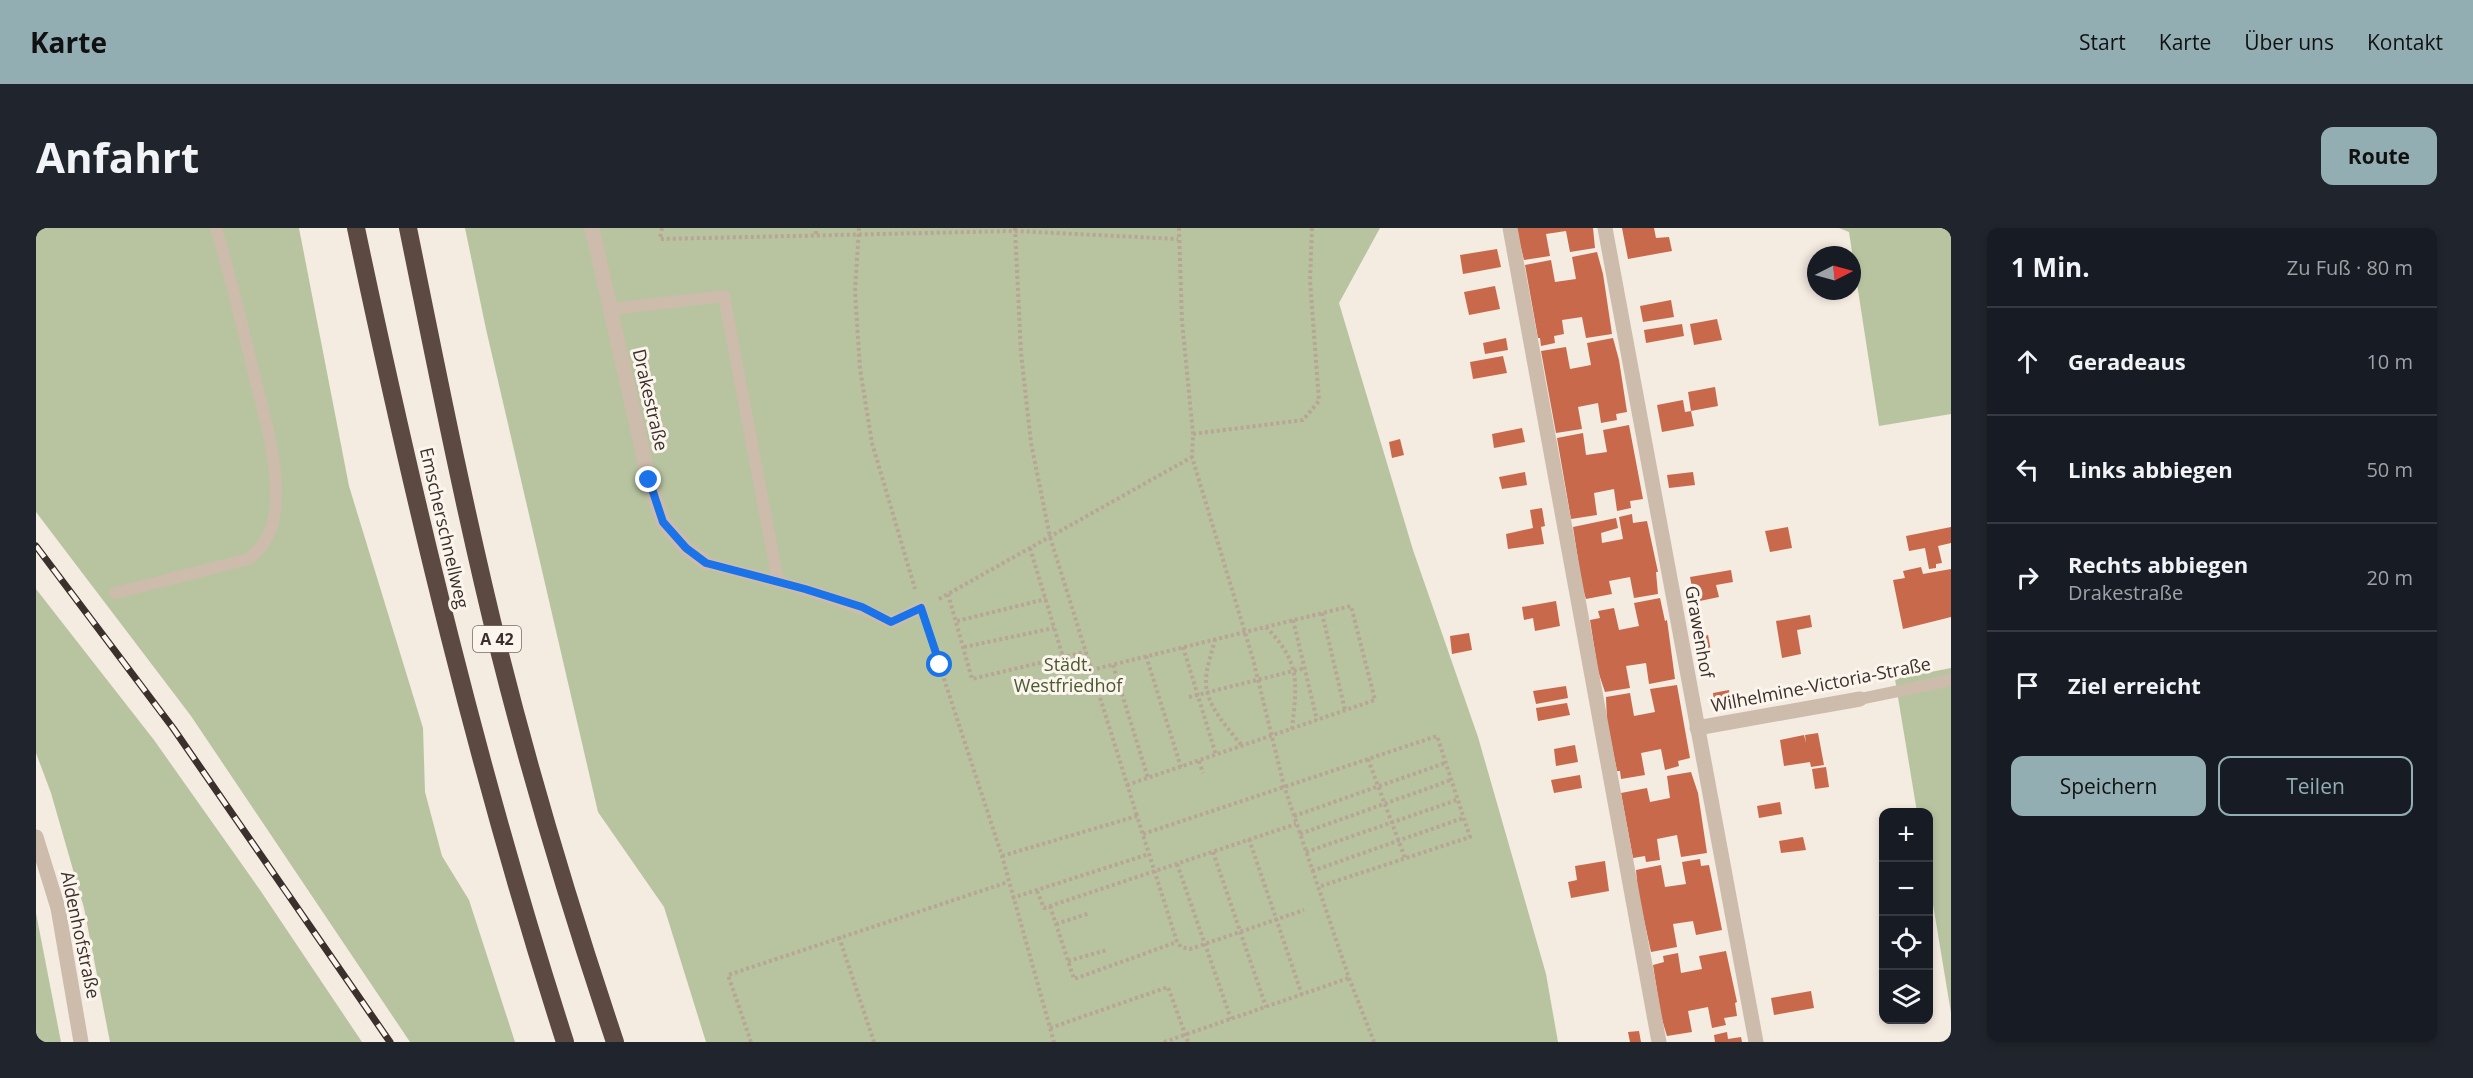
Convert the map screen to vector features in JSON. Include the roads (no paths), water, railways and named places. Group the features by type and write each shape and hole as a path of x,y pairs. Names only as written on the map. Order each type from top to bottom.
{"highway":[{"name":"Emscherschnellweg","path":"356,228 399,431 445,625 500,830 565,1042"},
{"name":"Emscherschnellweg","path":"408,228 461,488 501,655 543,815 615,1042"}],"street":[{"name":"Drakestraße","path":"592,228 644,460 663,522 686,548 706,563"},
{"path":"1510,228 1659,1042"},
{"name":"Grawenhof","path":"1605,228 1756,1042"},
{"name":"Wilhelmine-Victoria-Straße","path":"1697,728 1860,699"},
{"name":"Aldenhofstraße","path":"36,837 58,908 81,1042"}],"lane":[{"path":"115,592 249,559 261,548 274,518 275,497 268,429 232,280 216,228"},
{"path":"609,309 724,296 778,582"},
{"path":"706,563 862,607 891,622 921,608"},
{"name":"Wilhelmine-Victoria-Straße","path":"1860,699 1951,680"}],"railway":[{"path":"36,546 173,728 390,1042"}],"park label":[{"name":"Städt. Westfriedhof","path":"1068,675"}]}
